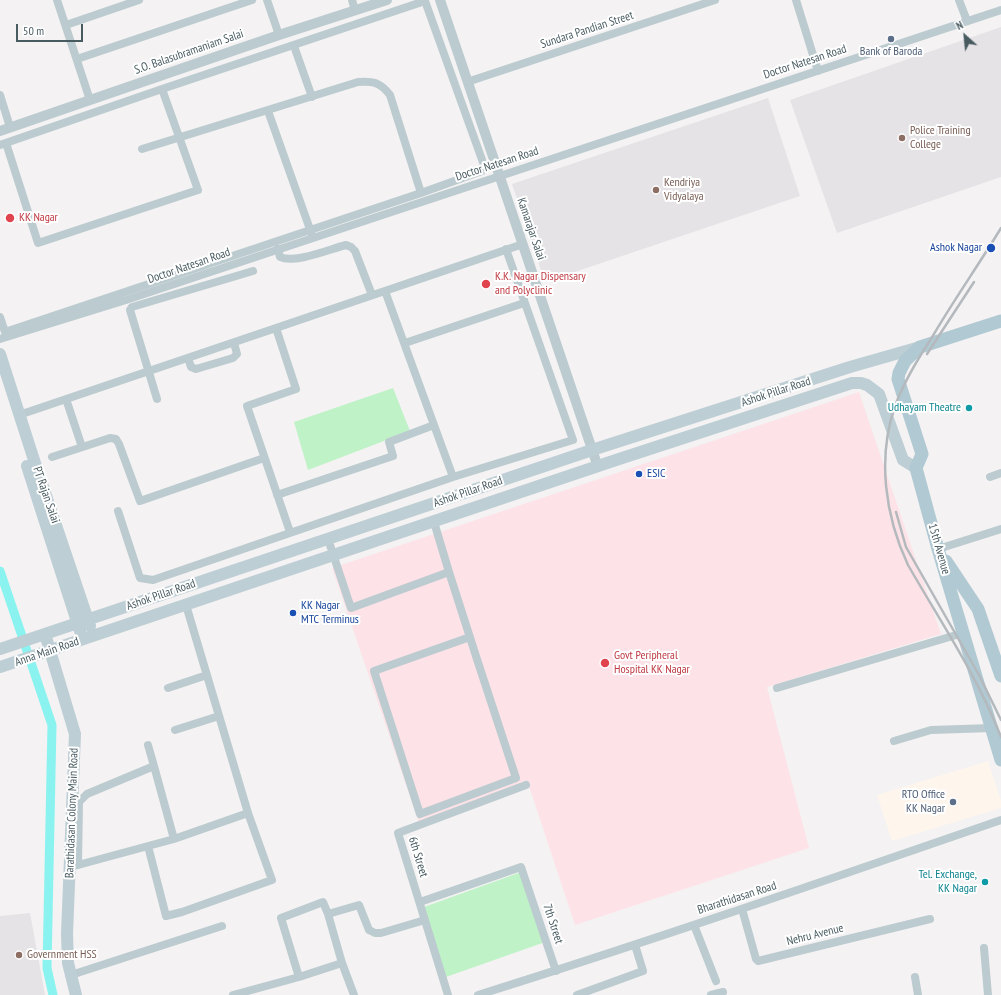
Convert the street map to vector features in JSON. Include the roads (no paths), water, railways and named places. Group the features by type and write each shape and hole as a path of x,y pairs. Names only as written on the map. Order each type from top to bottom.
{"main road":[{"path":"920,347 1001,321"},
{"name":"Ashok Pillar Road","path":"82,621 592,450 850,367 920,347"},
{"name":"15th Avenue","path":"920,347 905,361 899,373 898,379 922,454 916,468 938,548 1001,760"},
{"name":"PT Rajan Salai","path":"0,354 82,621"},
{"name":"PT Rajan Salai","path":"0,382 88,638"},
{"name":"Ashok Pillar Road","path":"88,638 852,382 867,385 879,394 903,460 916,468"},
{"path":"755,398 759,414"},
{"path":"938,548 978,609 1001,676"},
{"name":"Anna Main Road","path":"0,649 33,639 82,621"},
{"name":"Barathidasan Colony Main Road","path":"45,634 75,734 74,866 67,934 68,963 76,995"},
{"name":"Anna Main Road","path":"0,667 88,638"}],"street":[{"path":"57,0 90,100"},
{"path":"66,25 139,0"},
{"path":"77,58 252,0"},
{"path":"267,0 279,35"},
{"path":"352,0 355,10"},
{"name":"S.O. Balasubramaniam Salai","path":"0,131 279,35 387,0"},
{"name":"Kamarajar Salai","path":"440,0 598,467"},
{"name":"Sundara Pandian Street","path":"467,82 715,0"},
{"path":"796,0 818,71"},
{"path":"959,0 967,21"},
{"path":"0,317 5,332 311,234 482,171 485,168 425,1 162,89 3,144 38,243 198,190 162,89"},
{"name":"Doctor Natesan Road","path":"0,339 126,300 278,249 311,234 499,176 1001,10"},
{"path":"294,46 312,97"},
{"path":"142,149 358,82 373,82 384,88 390,95 421,193"},
{"path":"0,95 10,127"},
{"path":"268,111 311,234"},
{"path":"19,415 523,244"},
{"path":"278,249 280,257 291,258 346,245 351,247 355,251 372,295"},
{"path":"118,511 140,578 153,580 453,477 573,440 506,250"},
{"path":"157,399 130,311 132,307 253,271"},
{"path":"385,291 453,477"},
{"path":"405,343 524,303"},
{"path":"276,328 296,389 247,406 290,532"},
{"path":"188,358 190,365 196,369 233,358 237,354 234,343"},
{"path":"66,400 82,447"},
{"path":"277,495 393,456 389,442 434,425"},
{"path":"52,457 110,438 116,439 140,501 264,458"},
{"path":"990,477 1001,473"},
{"path":"434,522 516,778 420,814 374,671 470,637"},
{"path":"938,548 1001,529"},
{"path":"328,538 351,608 449,572"},
{"path":"148,846 166,916 182,912 272,880 248,813 186,605"},
{"path":"777,688 963,633"},
{"path":"168,688 207,675"},
{"path":"175,730 219,716"},
{"path":"894,742 931,730 992,728"},
{"path":"148,745 174,839"},
{"path":"154,766 87,794 79,802 74,866 174,839 248,813"},
{"name":"6th Street","path":"448,995 398,833 526,785"},
{"name":"Bharathidasan Road","path":"478,995 556,971 742,909 1001,820"},
{"name":"7th Street","path":"420,902 521,867 528,884 556,971"},
{"path":"299,977 281,918 323,902 328,914 342,963 354,995"},
{"path":"328,914 359,905 369,930 375,933 381,933 425,920"},
{"name":"Nehru Avenue","path":"742,909 756,960 758,961 930,919"},
{"path":"694,925 716,981"},
{"path":"71,975 222,926"},
{"path":"578,995 642,971 635,944"},
{"path":"984,948 988,995"},
{"path":"233,995 299,977 342,963"},
{"path":"915,977 918,995"},
{"path":"711,995 723,992"}],"waterway":[{"path":"0,571 52,725 47,968 53,995"}],"railway":[{"path":"1001,228 948,311 902,388 889,426 885,466 889,507 900,546 908,565 970,671 992,715 1001,737"},
{"path":"927,354 974,282"},
{"path":"896,512 906,547 979,675 1001,720"}],"place":[{"name":"Bank of Baroda","path":"891,39"},
{"name":"Police Training College","path":"902,138"},
{"name":"Kendriya Vidyalaya","path":"656,190"},
{"name":"KK Nagar","path":"10,218"},
{"name":"Ashok Nagar","path":"991,248"},
{"name":"K.K. Nagar Dispensary and Polyclinic","path":"486,284"},
{"name":"Udhayam Theatre","path":"969,408"},
{"name":"ESIC","path":"639,474"},
{"name":"KK Nagar MTC Terminus","path":"293,613"},
{"name":"Govt Peripheral Hospital KK Nagar","path":"605,663"},
{"name":"RTO Office KK Nagar","path":"953,802"},
{"name":"Tel. Exchange, KK Nagar","path":"985,882"},
{"name":"Government HSS","path":"19,955"}]}
